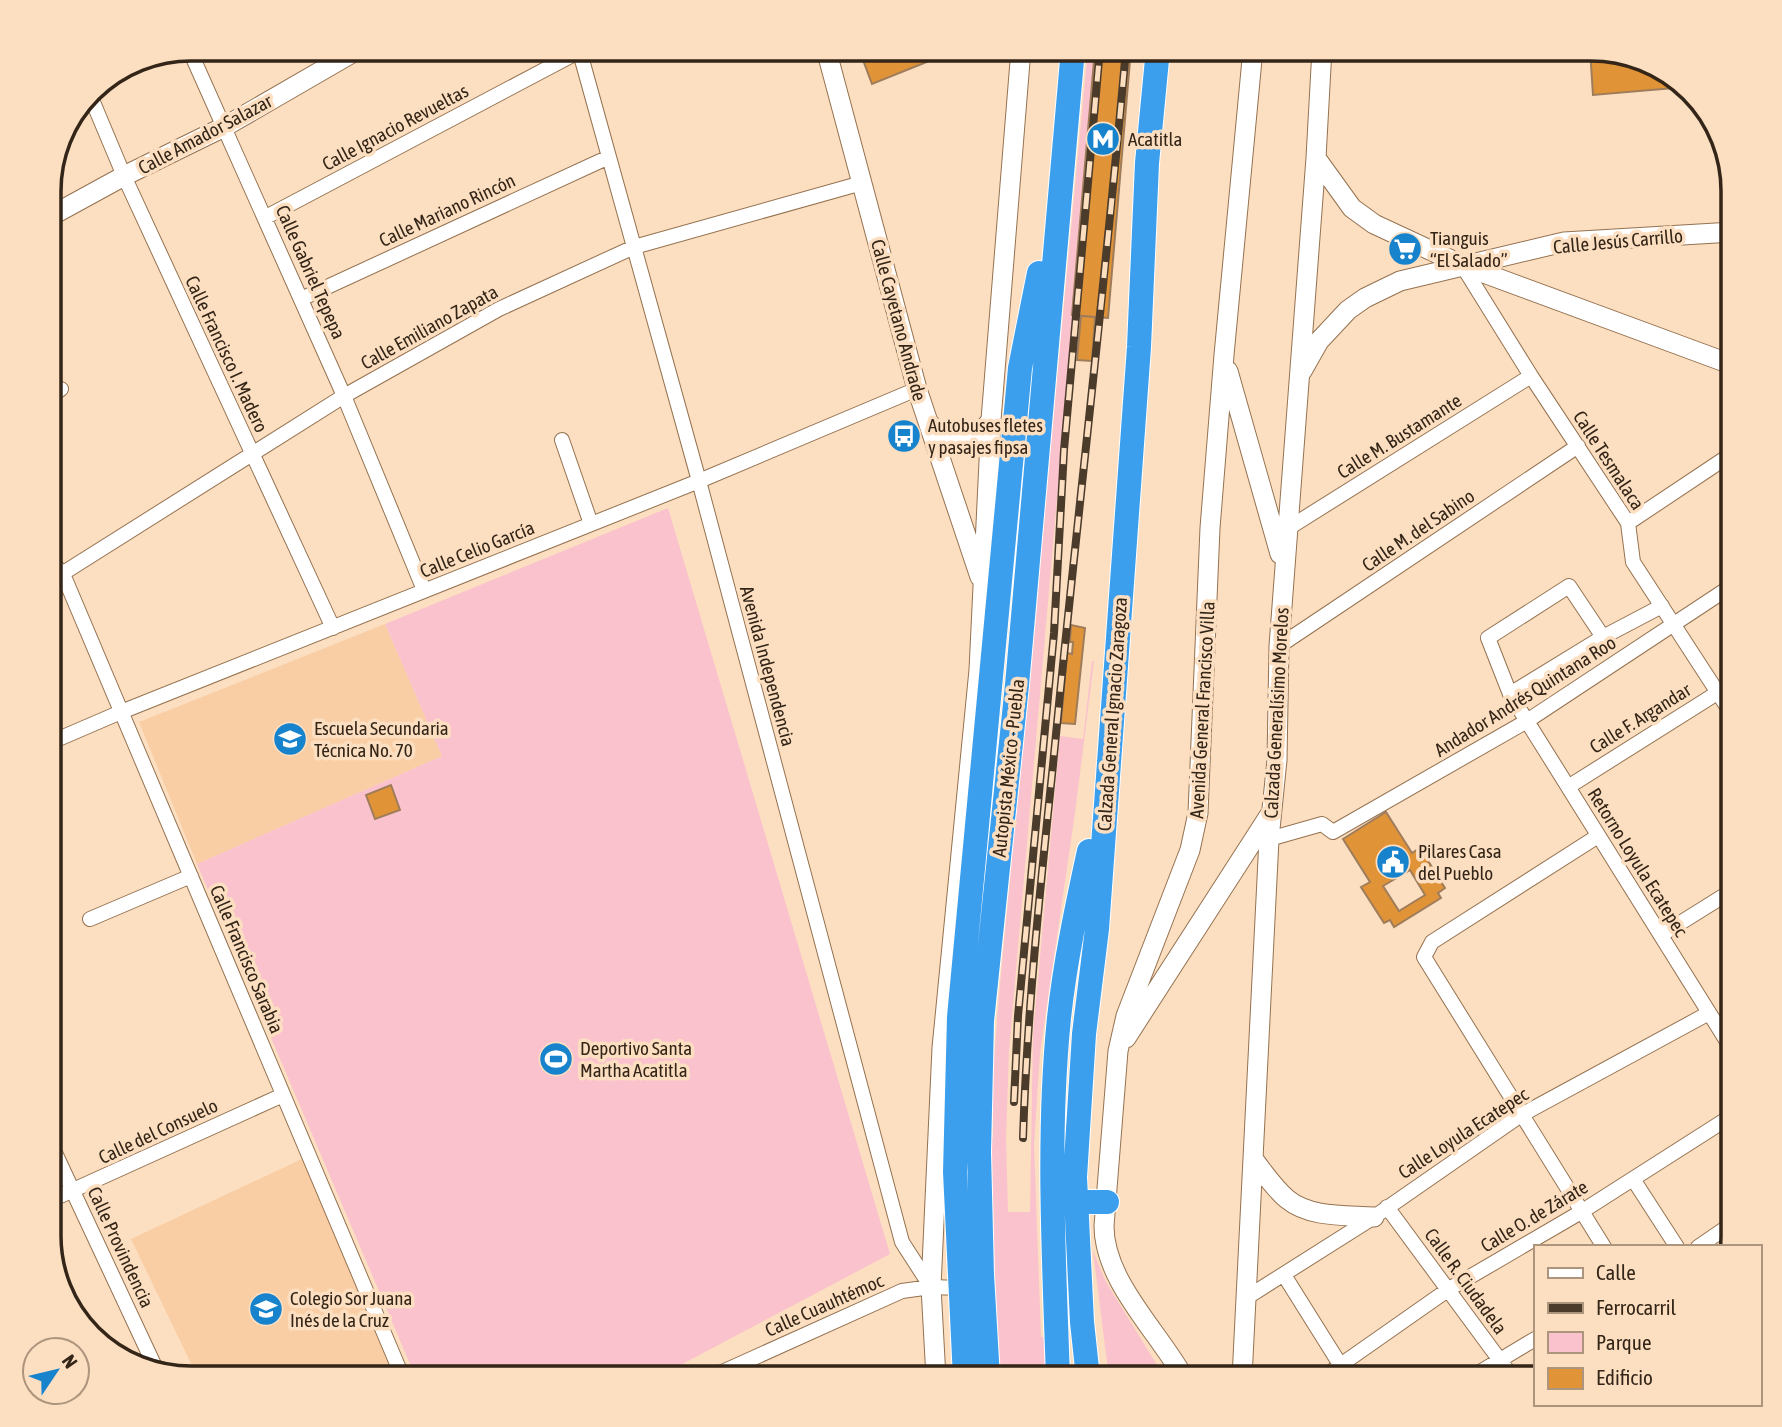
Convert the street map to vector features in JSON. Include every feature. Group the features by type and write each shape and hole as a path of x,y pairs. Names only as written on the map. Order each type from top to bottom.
{"highway":[{"path":"964,1366 955,1131 959,1017 1020,368 1063,159 1072,61"},
{"name":"Calzada General Ignacio Zaragoza","path":"1087,1366 1075,1202 1084,1034 1097,929 1139,347 1147,163 1157,61"},
{"name":"Autopista México - Puebla","path":"987,1366 979,1166 982,1020 1018,672 1063,159"},
{"path":"984,588 992,645"},
{"path":"1058,1366 1052,1114 1059,1017 1074,922 1108,765"},
{"path":"1075,1202 1107,1202"}],"street":[{"path":"935,1366 931,1287 946,996 978,683 991,420 1020,61"},
{"name":"Avenida General Francisco Villa","path":"1177,1366 1118,1278 1104,1242 1118,1051 1126,1016 1172,900 1196,827 1201,773 1210,528 1252,61"},
{"name":"Calzada Generalísimo Morelos","path":"1243,1366 1269,839 1277,760 1279,646 1317,159 1321,61"},
{"name":"Calle Gabriel Tepepa","path":"194,62 344,396 424,590"},
{"name":"Calle Amador Salazar","path":"62,210 224,127 337,62"},
{"name":"Calle Ignacio Revueltas","path":"266,217 558,62"},
{"name":"Avenida Independencia","path":"583,62 699,481 902,1242 931,1287"},
{"name":"Calle Cayetano Andrade","path":"829,62 917,389 984,588"},
{"name":"Calle Francisco I. Madero","path":"94,105 124,176 333,628"},
{"name":"Calle Mariano Rincón","path":"301,299 609,157"},
{"path":"1317,159 1352,208 1374,224 1462,265 1721,361"},
{"name":"Calle Emiliano Zapata","path":"62,574 344,396 499,309 634,247 862,183"},
{"name":"Calle Jesús Carrillo","path":"1298,378 1319,341 1348,310 1365,298 1400,281 1564,242 1721,233"},
{"name":"Calle Tesmalaca","path":"1462,265 1628,523 1633,562 1721,697"},
{"path":"1224,355 1284,569"},
{"name":"Calle M. Bustamante","path":"1287,529 1531,376"},
{"name":"Calle Celio García","path":"62,737 699,481 917,389"},
{"path":"928,421 941,435 958,440 974,436 987,427 991,420"},
{"path":"562,440 591,524"},
{"name":"Calle M. del Sabino","path":"1279,646 1578,446"},
{"path":"1628,523 1721,461"},
{"name":"Calle Francisco Sarabia","path":"62,574 398,1366"},
{"name":"Retorno Loyula Ecatepec","path":"1603,637 1569,586 1488,638 1510,694 1721,1032"},
{"name":"Andador Andrés Quintana Roo","path":"1269,839 1322,824 1333,832 1527,722 1721,593"},
{"path":"1510,694 1603,637 1662,606"},
{"name":"Calle F. Argandar","path":"1568,787 1721,690"},
{"path":"1118,1051 1273,810"},
{"path":"1598,836 1432,942 1424,957 1603,1245"},
{"path":"90,919 191,876"},
{"path":"1661,935 1721,898"},
{"name":"Calle Loyula Ecatepec","path":"1246,1298 1380,1212 1521,1115 1709,1013"},
{"name":"Calle del Consuelo","path":"62,1196 283,1094"},
{"name":"Calle O. de Zárate","path":"1341,1366 1449,1289 1581,1212 1721,1123"},
{"path":"1254,1160 1282,1194 1304,1209 1328,1215 1380,1212"},
{"name":"Calle Provindencia","path":"62,1168 151,1359"},
{"path":"1633,1179 1676,1245"},
{"name":"Calle R. Ciudadela","path":"1380,1212 1449,1289 1504,1366"},
{"path":"1701,1245 1721,1231"},
{"path":"1284,1275 1341,1366"},
{"name":"Calle Cuauhtémoc","path":"736,1366 902,1291 931,1287 960,1288"},
{"path":"1488,1366 1534,1340"}],"shaded area":[{"name":"Escuela Secundaria Técnica No. 70","path":"385,624 442,756 197,864 139,722"},
{"name":"Colegio Sor Juana Inés de la Cruz","path":"304,1158 393,1366 192,1366 131,1239"}],"green space":[{"path":"1087,61 1095,61 1009,1051 1006,1139 1008,1212 1030,1212 1033,1035 1060,736 1083,739 1094,661 1040,1053 1034,1144 1041,1337 1065,1335 1067,1366 974,1366 964,1137 993,1138 993,1074"},
{"name":"Deportivo Santa Martha Acatitla","path":"668,508 890,1254 679,1366 411,1366 197,864 442,756 385,624"},
{"path":"1093,1251 1106,1282 1158,1366 1107,1366"}],"building":[{"path":"928,61 872,84 864,62"},
{"path":"1094,61 1130,61 1108,318 1072,315"},
{"path":"1591,61 1607,62 1640,71 1669,88 1593,95"},
{"path":"1081,316 1095,317 1092,361 1077,360"},
{"path":"1071,625 1085,628 1075,724 1061,723 1067,653 1072,654"},
{"path":"391,785 400,810 375,819 366,795"},
{"name":"Pilares Casa del Pueblo","path":"1386,812 1412,853 1420,848 1445,888 1438,893 1441,898 1394,927 1390,920 1384,923 1361,887 1370,882 1343,839","holes":["1410,870 1425,895 1399,911 1383,886"]}],"railway":[{"path":"1014,1102 1018,1016 1054,633 1064,450 1099,61"},
{"path":"1023,1138 1039,905 1125,61"}],"place":[{"name":"Acatitla","path":"1103,139"},
{"name":"Tianguis “El Salado”","path":"1405,249"},
{"name":"Autobuses fletes y pasajes fipsa","path":"904,436"},
{"name":"Escuela Secundaria Técnica No. 70","path":"290,739"},
{"name":"Pilares Casa del Pueblo","path":"1393,862"},
{"name":"Deportivo Santa Martha Acatitla","path":"556,1059"},
{"name":"Colegio Sor Juana Inés de la Cruz","path":"266,1309"}]}
